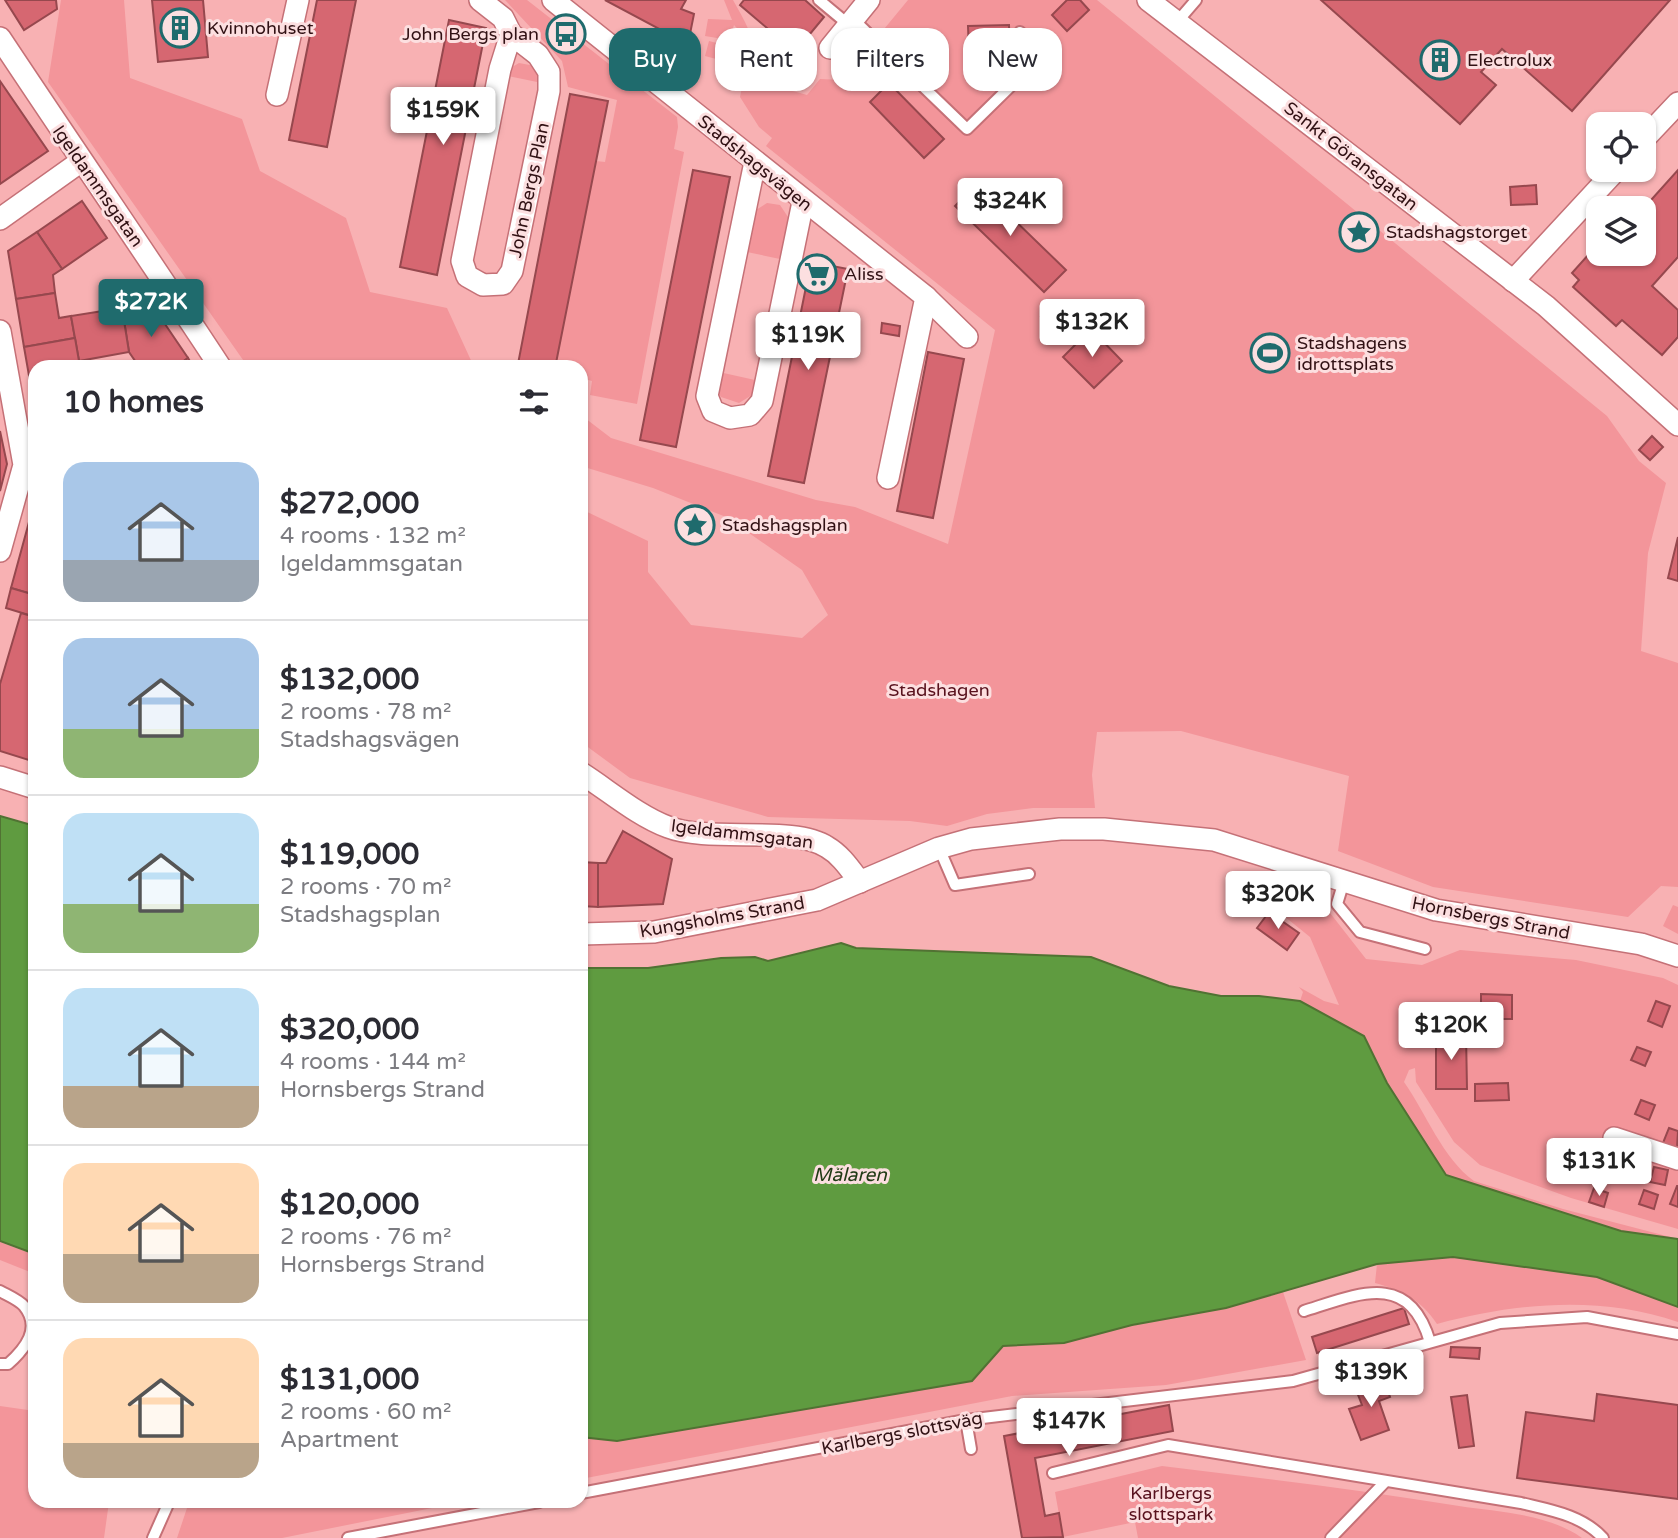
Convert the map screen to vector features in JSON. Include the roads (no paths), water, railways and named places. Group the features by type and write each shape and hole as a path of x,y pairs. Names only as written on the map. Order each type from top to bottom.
{"street":[{"path":"277,95 298,0"},
{"name":"John Bergs Plan","path":"480,0 503,18 511,34 538,55 550,72 549,91 512,271 503,284 483,285 467,276 462,261 500,69 511,34"},
{"name":"Stadshagsvägen","path":"553,0 573,8 803,202 926,297 967,338"},
{"path":"830,48 869,0"},
{"name":"Sankt Göransgatan","path":"1147,0 1546,306 1678,425"},
{"name":"Igeldammsgatan","path":"1,40 80,162 107,196 216,360"},
{"path":"1656,126 1678,103"},
{"path":"0,219 80,162"},
{"path":"755,162 707,396 713,411 730,418 750,415 762,401 803,202"},
{"path":"1513,281 1605,182"},
{"path":"888,478 926,297"},
{"path":"0,331 12,423 24,465 0,551"},
{"path":"0,777 28,786"},
{"name":"Igeldammsgatan","path":"588,777 668,827 694,832 804,839 825,845 844,860 860,882"},
{"name":"Hornsbergs Strand","path":"860,882 939,848 1008,833 1060,829 1138,831 1214,840 1254,850 1436,910 1641,944 1678,956"},
{"name":"Kungsholms Strand","path":"588,934 654,932 710,923 817,900 860,882"},
{"path":"1614,1138 1678,1159"}],"lane":[{"path":"819,0 851,22 967,129 1005,91"},
{"path":"1177,22 1196,0"},
{"path":"939,848 955,885 1029,874"},
{"path":"1344,881 1337,904 1360,932 1425,949"},
{"path":"1304,1311 1371,1290 1412,1305 1423,1319 1430,1342"},
{"path":"0,1291 24,1306 28,1315"},
{"name":"Karlbergs slottsväg","path":"588,1492 966,1420 1293,1381 1500,1323 1587,1317 1678,1334"},
{"path":"0,1364 8,1364 26,1348 28,1342"},
{"path":"966,1420 971,1449"},
{"path":"1054,1473 1168,1444 1521,1503 1572,1516 1594,1528 1603,1538"},
{"path":"1331,1538 1385,1482"},
{"path":"153,1538 166,1508"},
{"path":"348,1538 381,1535 510,1508"}],"water":[{"path":"0,816 28,824 28,1251 0,1241"},
{"name":"Mälaren","path":"841,943 856,948 1091,957 1169,986 1221,996 1259,996 1300,1001 1364,1036 1387,1083 1446,1175 1621,1231 1678,1239 1678,1307 1597,1277 1453,1257 1377,1264 1226,1308 1132,1325 1064,1343 1003,1346 972,1381 617,1441 588,1438 588,968 648,968 721,958 755,957 768,961"}],"place":[{"name":"Kvinnohuset","path":"180,28"},
{"name":"John Bergs plan","path":"566,34"},
{"name":"Electrolux","path":"1440,60"},
{"name":"Stadshagstorget","path":"1359,232"},
{"name":"Aliss","path":"817,274"},
{"name":"Stadshagens idrottsplats","path":"1270,353"},
{"name":"Stadshagsplan","path":"695,525"}],"park label":[{"name":"Stadshagen","path":"939,690"},
{"name":"Karlbergs slottspark","path":"1171,1503"}]}
